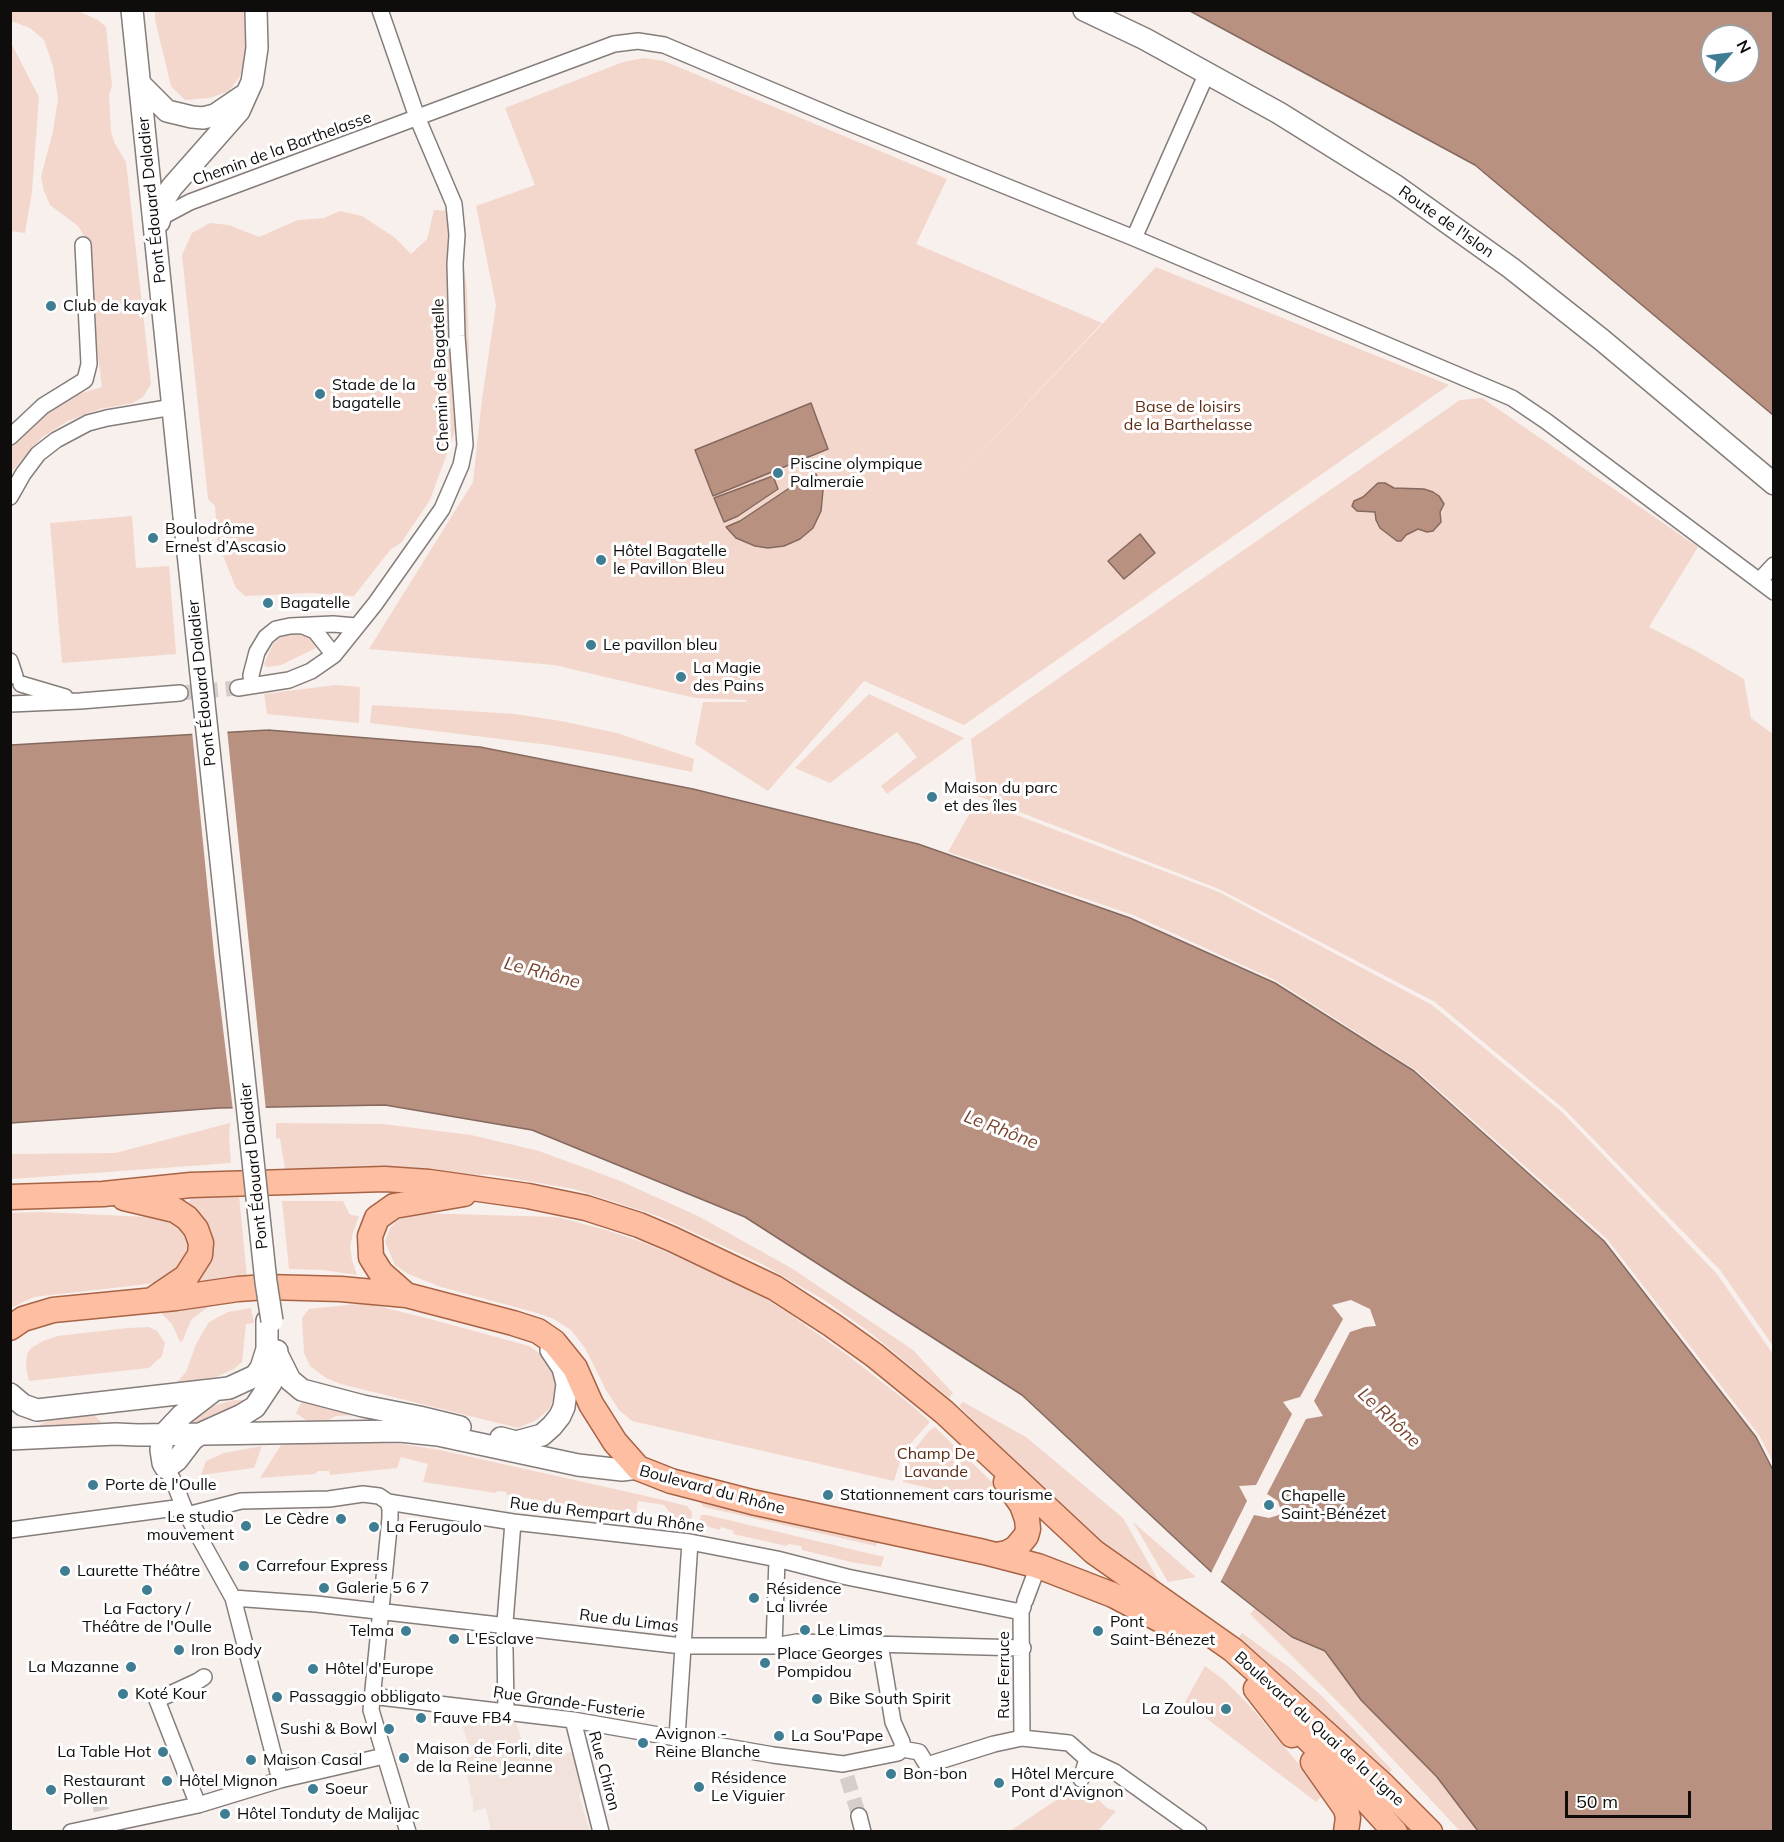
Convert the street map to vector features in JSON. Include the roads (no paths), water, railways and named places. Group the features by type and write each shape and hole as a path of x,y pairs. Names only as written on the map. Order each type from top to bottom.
{"main road":[{"path":"119,10 136,48"},
{"name":"Pont Édouard Daladier","path":"132,10 158,226 184,516 270,1321 278,1354 276,1369 264,1396 255,1407 202,1433"},
{"path":"158,226 165,198 172,187 225,129 239,111 248,92 252,82 257,48 256,10"},
{"name":"Route de l'Islon","path":"1084,10 1145,39 1279,112 1396,186 1511,268 1610,346 1773,484"},
{"path":"140,84 167,111 203,118 224,110 248,92"},
{"path":"10,1197 104,1194 191,1185 385,1179 429,1182 586,1208 639,1225 775,1288 874,1355 944,1412 1094,1552 1204,1637"},
{"path":"406,1295 381,1273 371,1257 370,1236 377,1218 394,1206 490,1191"},
{"path":"104,1194 175,1210 187,1218 196,1229 201,1243 201,1255 195,1266 186,1277 153,1299"},
{"path":"11,1328 22,1319 52,1310 266,1287 341,1289 406,1295 513,1323 538,1331 554,1342 567,1355 575,1368 591,1404 615,1442 638,1468"},
{"name":"Pont Édouard Daladier","path":"213,1391 229,1388 255,1376 265,1360 270,1321"},
{"path":"278,1354 290,1380 302,1390 363,1406 419,1416 516,1442 542,1435 552,1426 564,1407 567,1384 563,1368 554,1353 513,1323"},
{"path":"10,1394 23,1405 37,1410 213,1391"},
{"path":"169,1474 161,1450 164,1434 182,1415 213,1391"},
{"name":"Boulevard du Rhône","path":"10,1439 116,1434 400,1431 438,1436 578,1465 622,1470 638,1468 671,1481 752,1502 1038,1566 1113,1595 1175,1626 1204,1637"},
{"path":"169,1474 177,1460 202,1433"},
{"path":"981,1447 1038,1531 1040,1541 1038,1566"},
{"path":"996,1555 1016,1548 1026,1536 1027,1520 1022,1505"},
{"name":"Boulevard du Quai de la Ligne","path":"1204,1637 1334,1764 1392,1831"},
{"name":"Boulevard du Quai de la Ligne","path":"1204,1637 1233,1650 1387,1789 1430,1832"},
{"path":"1256,1689 1340,1798 1346,1809 1346,1832"},
{"path":"1387,1789 1392,1831"}],"street":[{"name":"Chemin de Bagatelle","path":"303,626 276,629 266,637 257,652 245,687 289,680 311,671 334,655 375,603 442,509 461,465 465,445 457,336 455,264 457,236 454,204 417,117 380,10"},
{"name":"Chemin de la Barthelasse","path":"158,226 190,202 614,44 638,41 664,45 1158,248 1512,399 1546,421 1773,592"},
{"path":"1134,238 1207,73"},
{"path":"10,437 43,406 86,380 89,364 83,245"},
{"path":"10,497 38,454 56,440 88,423 173,407"},
{"path":"1759,581 1773,565"},
{"path":"303,626 333,624 356,626"},
{"path":"303,626 315,631 334,655"},
{"path":"14,674 80,701"},
{"path":"10,704 21,694 14,674"},
{"path":"10,704 180,693"},
{"path":"169,1474 185,1511 233,1598 280,1780"},
{"name":"Rue du Rempart du Rhône","path":"10,1530 185,1511 241,1501 329,1499 363,1494 379,1496 388,1502 513,1522 690,1542 777,1559 848,1577 1023,1606"},
{"path":"388,1502 390,1518 371,1696 372,1720 408,1832"},
{"path":"507,1711 505,1637 513,1522"},
{"path":"677,1737 690,1542"},
{"path":"774,1646 777,1559"},
{"path":"1023,1606 1038,1566"},
{"name":"Rue du Limas","path":"233,1598 316,1604 380,1612 505,1637 682,1646 774,1646 797,1642 1023,1648"},
{"name":"Rue Ferruce","path":"1022,1738 1023,1606"},
{"path":"880,1644 893,1722 902,1742 902,1749"},
{"path":"198,1805 157,1700 198,1682 204,1677"},
{"name":"Rue Grande-Fusterie","path":"371,1696 573,1720 677,1737 845,1770 898,1753 902,1749"},
{"name":"Rue Chiron","path":"573,1720 601,1832"},
{"name":"Rue Ferruce","path":"902,1749 919,1752 927,1765 994,1744 1022,1738 1069,1743 1087,1759 1114,1772 1200,1832"},
{"path":"71,1832 198,1805 280,1780 384,1756"},
{"path":"1081,1779 1087,1759"}],"water":[{"path":"1190,11 1773,11 1773,415 1475,165"},
{"path":"811,403 828,449 713,496 695,450"},
{"path":"816,474 823,490 821,511 813,528 800,539 784,546 768,548 755,546 736,538 726,527 740,521 794,485"},
{"path":"773,476 778,489 738,516 724,522 714,498"},
{"path":"1378,483 1385,483 1394,488 1424,489 1433,492 1444,504 1440,512 1441,522 1433,531 1418,529 1406,535 1401,541 1397,541 1380,528 1375,512 1357,511 1352,506 1354,501 1363,497"},
{"path":"1140,534 1155,553 1124,579 1108,561"},
{"name":"Le Rhône","path":"268,730 480,747 693,789 918,844 1130,918 1275,983 1414,1071 1604,1241 1756,1437 1774,1472 1773,1831 1478,1831 1437,1777 1361,1700 1325,1651 1292,1637 1221,1581 1022,1395 745,1217 532,1130 385,1105 219,1108 11,1123 11,745"}],"tunnel":[{"path":"180,693 238,688"},
{"path":"847,1777 859,1816"},
{"path":"98,1796 102,1814"}],"place":[{"name":"Club de kayak","path":"51,306"},
{"name":"Stade de la bagatelle","path":"320,394"},
{"name":"Piscine olympique Palmeraie","path":"778,473"},
{"name":"Boulodrôme Ernest d’Ascasio","path":"153,538"},
{"name":"Hôtel Bagatelle le Pavillon Bleu","path":"601,560"},
{"name":"Bagatelle","path":"268,603"},
{"name":"Le pavillon bleu","path":"591,645"},
{"name":"La Magie des Pains","path":"681,677"},
{"name":"Maison du parc et des îles","path":"932,797"},
{"name":"Porte de l'Oulle","path":"93,1485"},
{"name":"Stationnement cars tourisme","path":"828,1495"},
{"name":"Chapelle Saint-Bénézet","path":"1269,1505"},
{"name":"Le Cèdre","path":"341,1519"},
{"name":"Le studio mouvement","path":"246,1526"},
{"name":"La Ferugoulo","path":"374,1527"},
{"name":"Carrefour Express","path":"244,1566"},
{"name":"Laurette Théâtre","path":"65,1571"},
{"name":"Galerie 5 6 7","path":"324,1588"},
{"name":"La Factory / Théâtre de l'Oulle","path":"147,1590"},
{"name":"Résidence La livrée","path":"754,1598"},
{"name":"Le Limas","path":"805,1630"},
{"name":"Telma","path":"406,1631"},
{"name":"Pont Saint-Bénezet","path":"1098,1631"},
{"name":"L'Esclave","path":"454,1639"},
{"name":"Iron Body","path":"179,1650"},
{"name":"Place Georges Pompidou","path":"765,1663"},
{"name":"La Mazanne","path":"131,1667"},
{"name":"Hôtel d'Europe","path":"313,1669"},
{"name":"Koté Kour","path":"123,1694"},
{"name":"Passaggio obbligato","path":"277,1697"},
{"name":"Bike South Spirit","path":"817,1699"},
{"name":"La Zoulou","path":"1226,1709"},
{"name":"Fauve FB4","path":"421,1718"},
{"name":"Sushi & Bowl","path":"389,1729"},
{"name":"La Sou'Pape","path":"779,1736"},
{"name":"Avignon - Reine Blanche","path":"643,1743"},
{"name":"La Table Hot","path":"163,1752"},
{"name":"Maison de Forli, dite de la Reine Jeanne","path":"404,1758"},
{"name":"Maison Casal","path":"251,1760"},
{"name":"Bon-bon","path":"891,1774"},
{"name":"Hôtel Mignon","path":"167,1781"},
{"name":"Hôtel Mercure Pont d'Avignon","path":"999,1783"},
{"name":"Résidence Le Viguier","path":"699,1787"},
{"name":"Soeur","path":"313,1789"},
{"name":"Restaurant Pollen","path":"51,1790"},
{"name":"Hôtel Tonduty de Malijac","path":"225,1814"}],"park label":[{"name":"Base de loisirs de la Barthelasse","path":"1188,416"},
{"name":"Champ De Lavande","path":"936,1463"}]}
